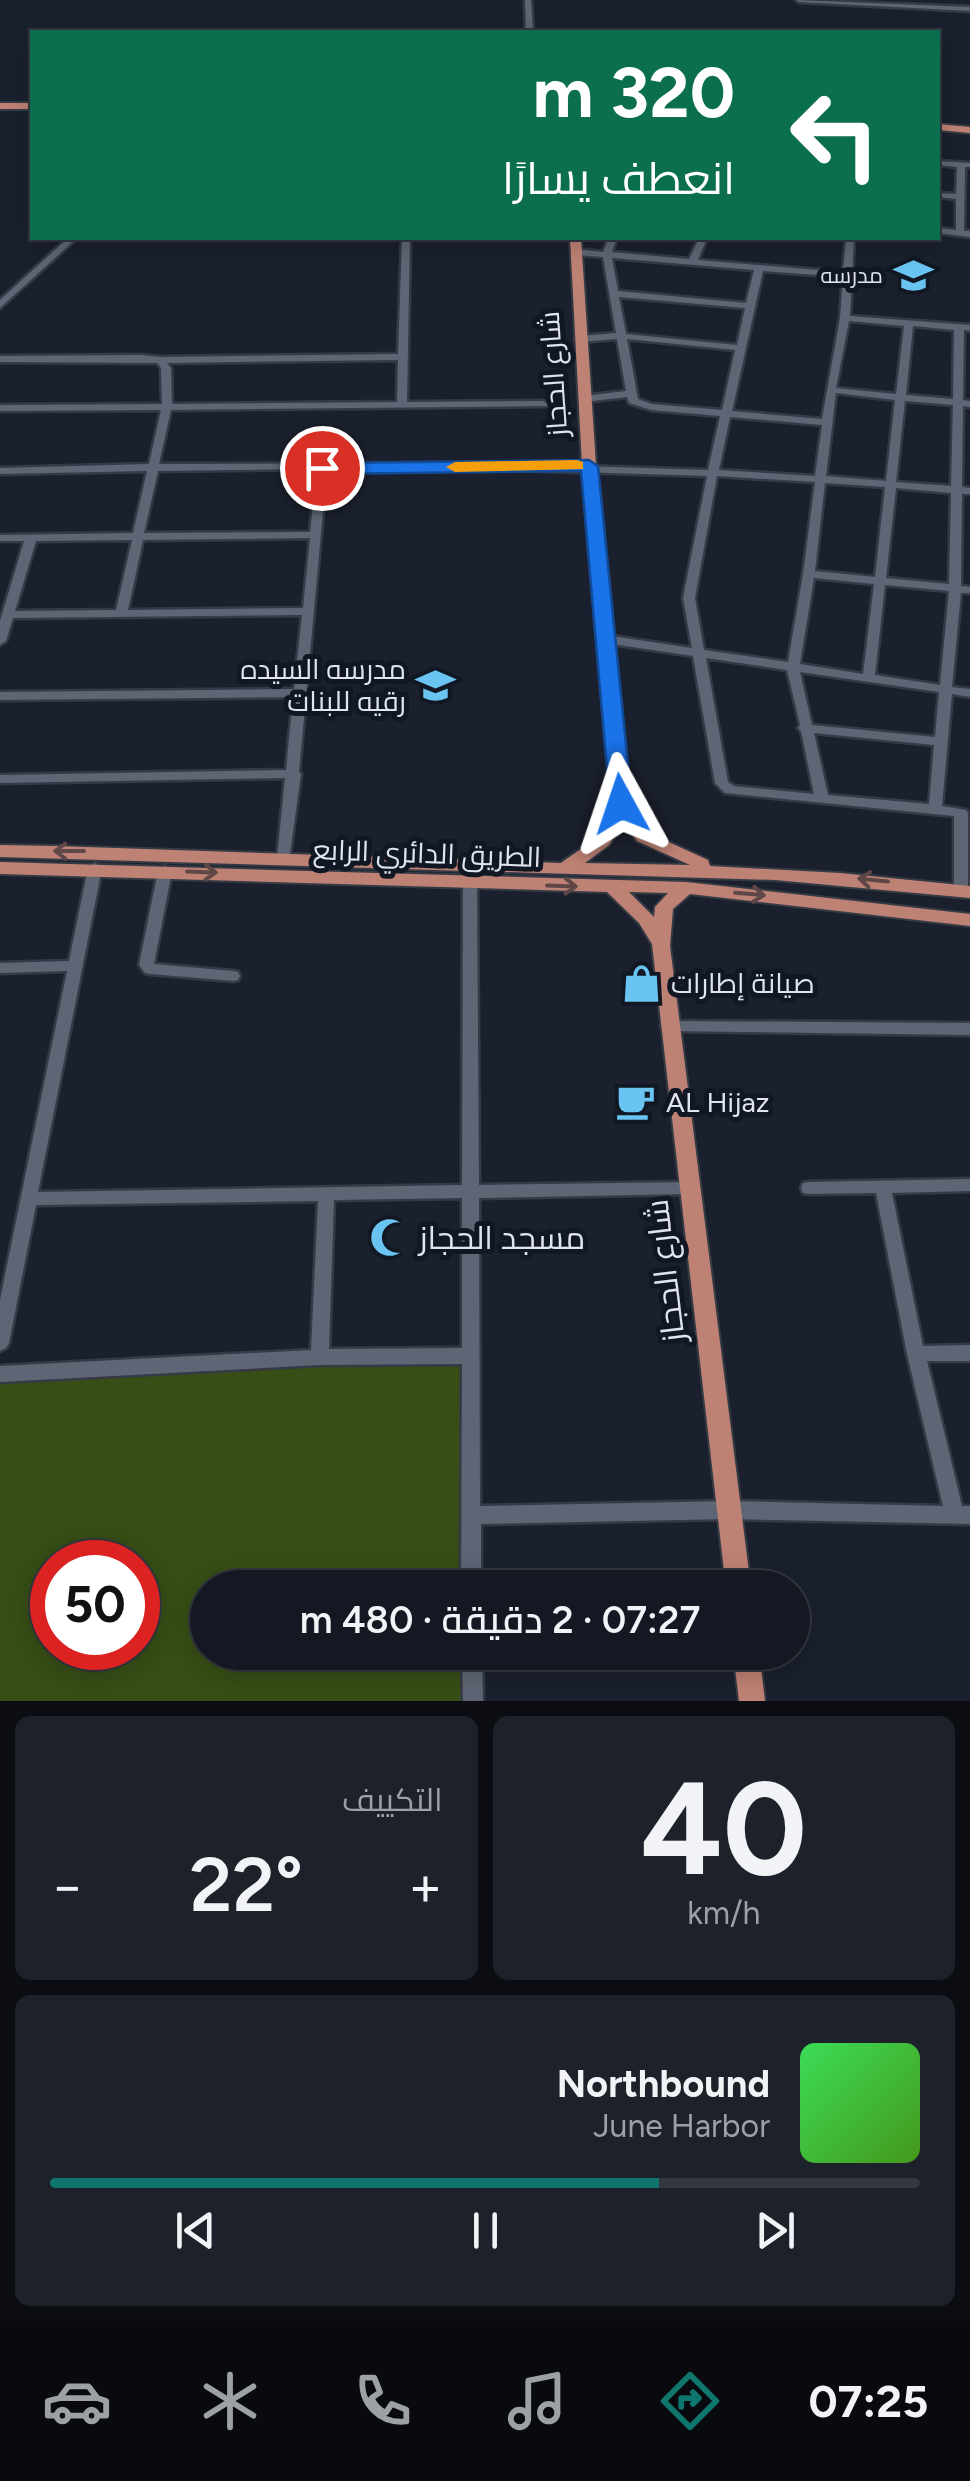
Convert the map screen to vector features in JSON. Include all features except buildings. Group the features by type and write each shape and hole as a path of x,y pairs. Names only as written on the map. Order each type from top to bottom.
{"main road":[{"path":"0,104 30,103"},
{"path":"940,130 970,132"},
{"name":"شارع الحجاز","path":"575,245 589,466 621,804"},
{"path":"568,865 609,837 621,804"},
{"path":"621,804 643,837 674,854 718,869"},
{"name":"الطريق الدائري الرابع","path":"0,851 463,866 718,869 811,874 965,892"},
{"name":"الطريق الدائري الرابع","path":"0,868 686,888 970,920"},
{"name":"شارع الحجاز","path":"614,888 646,918 661,946"},
{"name":"شارع الحجاز","path":"686,888 664,907 661,946 737,1570"},
{"path":"748,1670 752,1701"}],"street":[{"path":"528,0 530,30"},
{"path":"799,0 970,9"},
{"path":"940,163 966,165 959,197 965,234 940,232"},
{"path":"940,195 959,197"},
{"path":"0,306 6,294 71,240"},
{"path":"402,404 406,240"},
{"path":"612,240 607,254 630,394 643,406 827,422"},
{"path":"693,261 702,240"},
{"path":"822,798 792,667 809,574 831,390 845,318 850,240"},
{"path":"575,245 607,254 847,274"},
{"path":"759,267 689,598 722,783 730,790 965,814 965,892"},
{"path":"616,294 751,306"},
{"path":"845,318 964,328 964,403 954,490 955,589 935,809"},
{"path":"869,677 909,323"},
{"path":"580,339 621,336 741,348"},
{"path":"0,359 403,357"},
{"path":"121,613 167,406 166,368 160,360"},
{"path":"831,390 964,403"},
{"path":"584,400 630,394"},
{"path":"0,408 544,404"},
{"path":"0,470 589,466 821,476 970,491"},
{"path":"284,858 322,468"},
{"path":"0,538 316,535"},
{"path":"0,641 31,538"},
{"path":"809,574 970,590"},
{"path":"8,615 309,611"},
{"path":"606,640 970,693"},
{"path":"0,696 301,693"},
{"path":"804,728 939,741"},
{"path":"0,779 294,774"},
{"path":"0,1343 95,868"},
{"path":"165,871 146,966 233,976"},
{"path":"470,881 471,1570"},
{"path":"0,968 76,966"},
{"path":"669,1026 970,1029"},
{"path":"809,1188 970,1185"},
{"path":"30,1199 690,1188"},
{"path":"470,1515 729,1510 962,1515 916,1354 883,1188"},
{"path":"320,1357 326,1196"},
{"path":"916,1354 970,1353"},
{"path":"0,1374 320,1357 470,1356"},
{"path":"472,1670 472,1701"}],"green space":[{"path":"468,1358 468,1570 190,1570 190,1670 468,1670 468,1701 0,1701 0,1367"}],"slow traffic":[{"path":"455,467 577,466"}],"place":[{"name":"مدرسه","path":"913,275"},
{"name":"مدرسه السيده رقيه للبنات","path":"436,685"},
{"name":"صيانة إطارات","path":"641,983"},
{"name":"AL Hijaz","path":"636,1102"},
{"name":"مسجد الحجاز","path":"389,1238"}],"route":[{"path":"322,468 589,466 621,804"}]}
